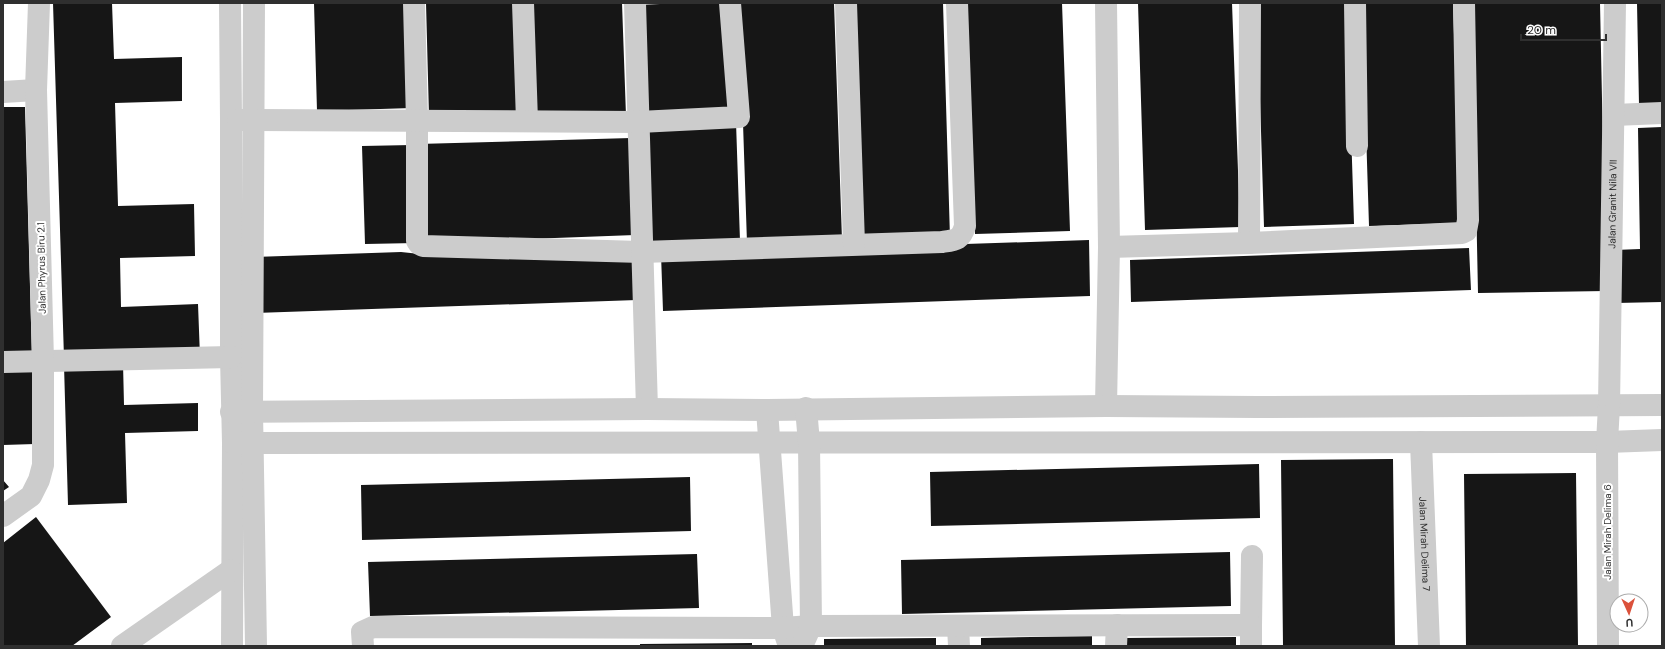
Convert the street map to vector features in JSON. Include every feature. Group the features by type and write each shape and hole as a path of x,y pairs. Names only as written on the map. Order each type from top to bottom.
{"street":[{"name":"Jalan Phyrus Biru 2.1","path":"3,516 31,496 39,480 43,465 43,360 36,90 39,3"},
{"path":"230,3 231,357 241,412"},
{"path":"254,3 253,119 241,412 256,646"},
{"path":"414,3 417,121 417,241 419,244 423,246 642,252 942,242 956,240 963,234 965,226 957,3"},
{"path":"523,3 527,121"},
{"path":"635,3 648,409"},
{"path":"231,120 638,122 739,117 730,3"},
{"path":"846,3 854,244"},
{"path":"1106,3 1109,247 1106,406"},
{"path":"1249,243 1250,3"},
{"path":"1355,3 1357,146"},
{"path":"1109,247 1249,243 1462,233 1466,231 1468,220 1464,3"},
{"name":"Jalan Granit Nila VII","path":"1607,442 1609,406 1615,3"},
{"path":"3,92 36,90"},
{"path":"1614,115 1662,114"},
{"path":"3,362 231,357"},
{"path":"241,412 648,409 767,410 806,408 1106,406 1250,407 1662,405"},
{"path":"802,646 811,626 809,443 806,408"},
{"path":"767,410 786,637"},
{"path":"243,444 1607,442 1662,440"},
{"name":"Jalan Mirah Delima 7","path":"1421,442 1429,646"},
{"name":"Jalan Mirah Delima 6","path":"1607,442 1608,646"},
{"path":"232,646 231,570 243,444"},
{"path":"363,646 362,632 373,627 620,637 786,637 811,626 959,636 1251,635 1252,556"},
{"path":"122,646 231,570"}],"building":[{"path":"53,3 112,3 114,59 182,57 182,101 115,103 118,206 194,204 195,256 120,258 121,307 198,304 200,357 64,358"},
{"path":"314,3 409,3 412,108 317,111"},
{"path":"426,3 520,3 524,113 429,116"},
{"path":"527,3 622,3 626,116 531,119"},
{"path":"732,3 735,113 641,116 637,5"},
{"path":"739,3 834,3 842,240 747,243"},
{"path":"848,3 943,3 950,238 856,242"},
{"path":"967,3 1062,3 1070,231 975,234"},
{"path":"1138,3 1232,3 1240,227 1145,230"},
{"path":"1257,3 1347,3 1354,224 1264,227"},
{"path":"1362,3 1453,3 1460,223 1369,226"},
{"path":"1472,3 1600,3 1606,291 1478,293"},
{"path":"1637,3 1662,3 1662,105 1639,105"},
{"path":"3,107 25,107 32,359 3,360"},
{"path":"736,122 740,241 645,244 641,125"},
{"path":"1662,127 1662,302 1616,303 1615,250 1640,249 1638,128"},
{"path":"631,138 635,235 419,243 418,144"},
{"path":"412,145 416,243 365,244 362,146"},
{"path":"1089,240 1090,296 663,311 661,254"},
{"path":"1469,248 1471,290 1131,302 1130,260"},
{"path":"401,252 448,257 637,257 637,300 255,313 254,257"},
{"path":"123,363 124,405 198,403 198,431 125,433 127,503 68,505 64,365"},
{"path":"32,364 35,444 3,445 3,365"},
{"path":"1393,459 1395,646 1283,646 1281,460"},
{"path":"1259,464 1260,518 931,526 930,472"},
{"path":"1576,473 1578,646 1466,646 1464,474"},
{"path":"690,477 691,531 362,540 361,485"},
{"path":"3,480 9,487 3,491"},
{"path":"36,517 111,617 72,646 3,646 3,543"},
{"path":"1230,552 1231,606 902,614 901,560"},
{"path":"697,554 699,608 370,616 368,562"},
{"path":"1092,636 1092,646 981,646 981,638"},
{"path":"1236,637 1236,646 1124,646 1124,638"},
{"path":"936,638 936,646 824,646 824,639"},
{"path":"752,643 752,646 640,646 640,644"}]}
